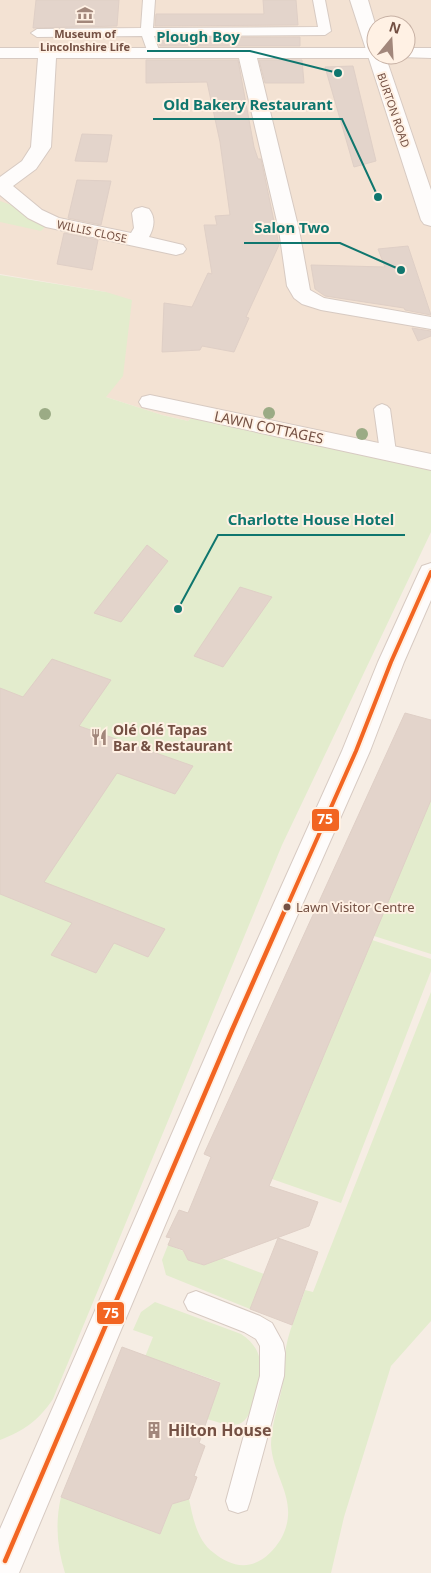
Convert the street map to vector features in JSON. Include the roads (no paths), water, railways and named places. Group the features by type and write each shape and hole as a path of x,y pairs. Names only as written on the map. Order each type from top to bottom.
{"street":[{"name":"BURTON ROAD","path":"359,0 366,24"},
{"path":"0,53 366,54"},
{"name":"WILLIS CLOSE","path":"47,53 41,147 34,161 28,167 0,185 35,214 53,223 168,247 148,265"},
{"path":"247,53 289,230 298,286 301,293 311,301 321,304 431,323"},
{"path":"416,53 431,53"},
{"name":"BURTON ROAD","path":"379,65 431,220"},
{"name":"WILLIS CLOSE","path":"137,241 144,228 142,212"},
{"name":"LAWN COTTAGES","path":"150,402 431,462"},
{"path":"6,1563 228,1039 356,751 391,662 431,572"}],"lane":[{"path":"149,0 147,32 154,53"},
{"path":"37,33 325,32 319,0"},
{"path":"382,409 388,452"},
{"path":"196,1302 240,1319 264,1332 271,1343 273,1353 272,1376 238,1501"}],"place":[{"name":"Museum of Lincolnshire Life","path":"85,15"},
{"name":"Plough Boy","path":"338,73"},
{"name":"Old Bakery Restaurant","path":"378,197"},
{"name":"Salon Two","path":"401,270"},
{"name":"Charlotte House Hotel","path":"178,609"},
{"name":"Olé Olé Tapas Bar & Restaurant","path":"99,737"},
{"name":"Lawn Visitor Centre","path":"287,907"},
{"name":"Hilton House","path":"154,1430"}]}
